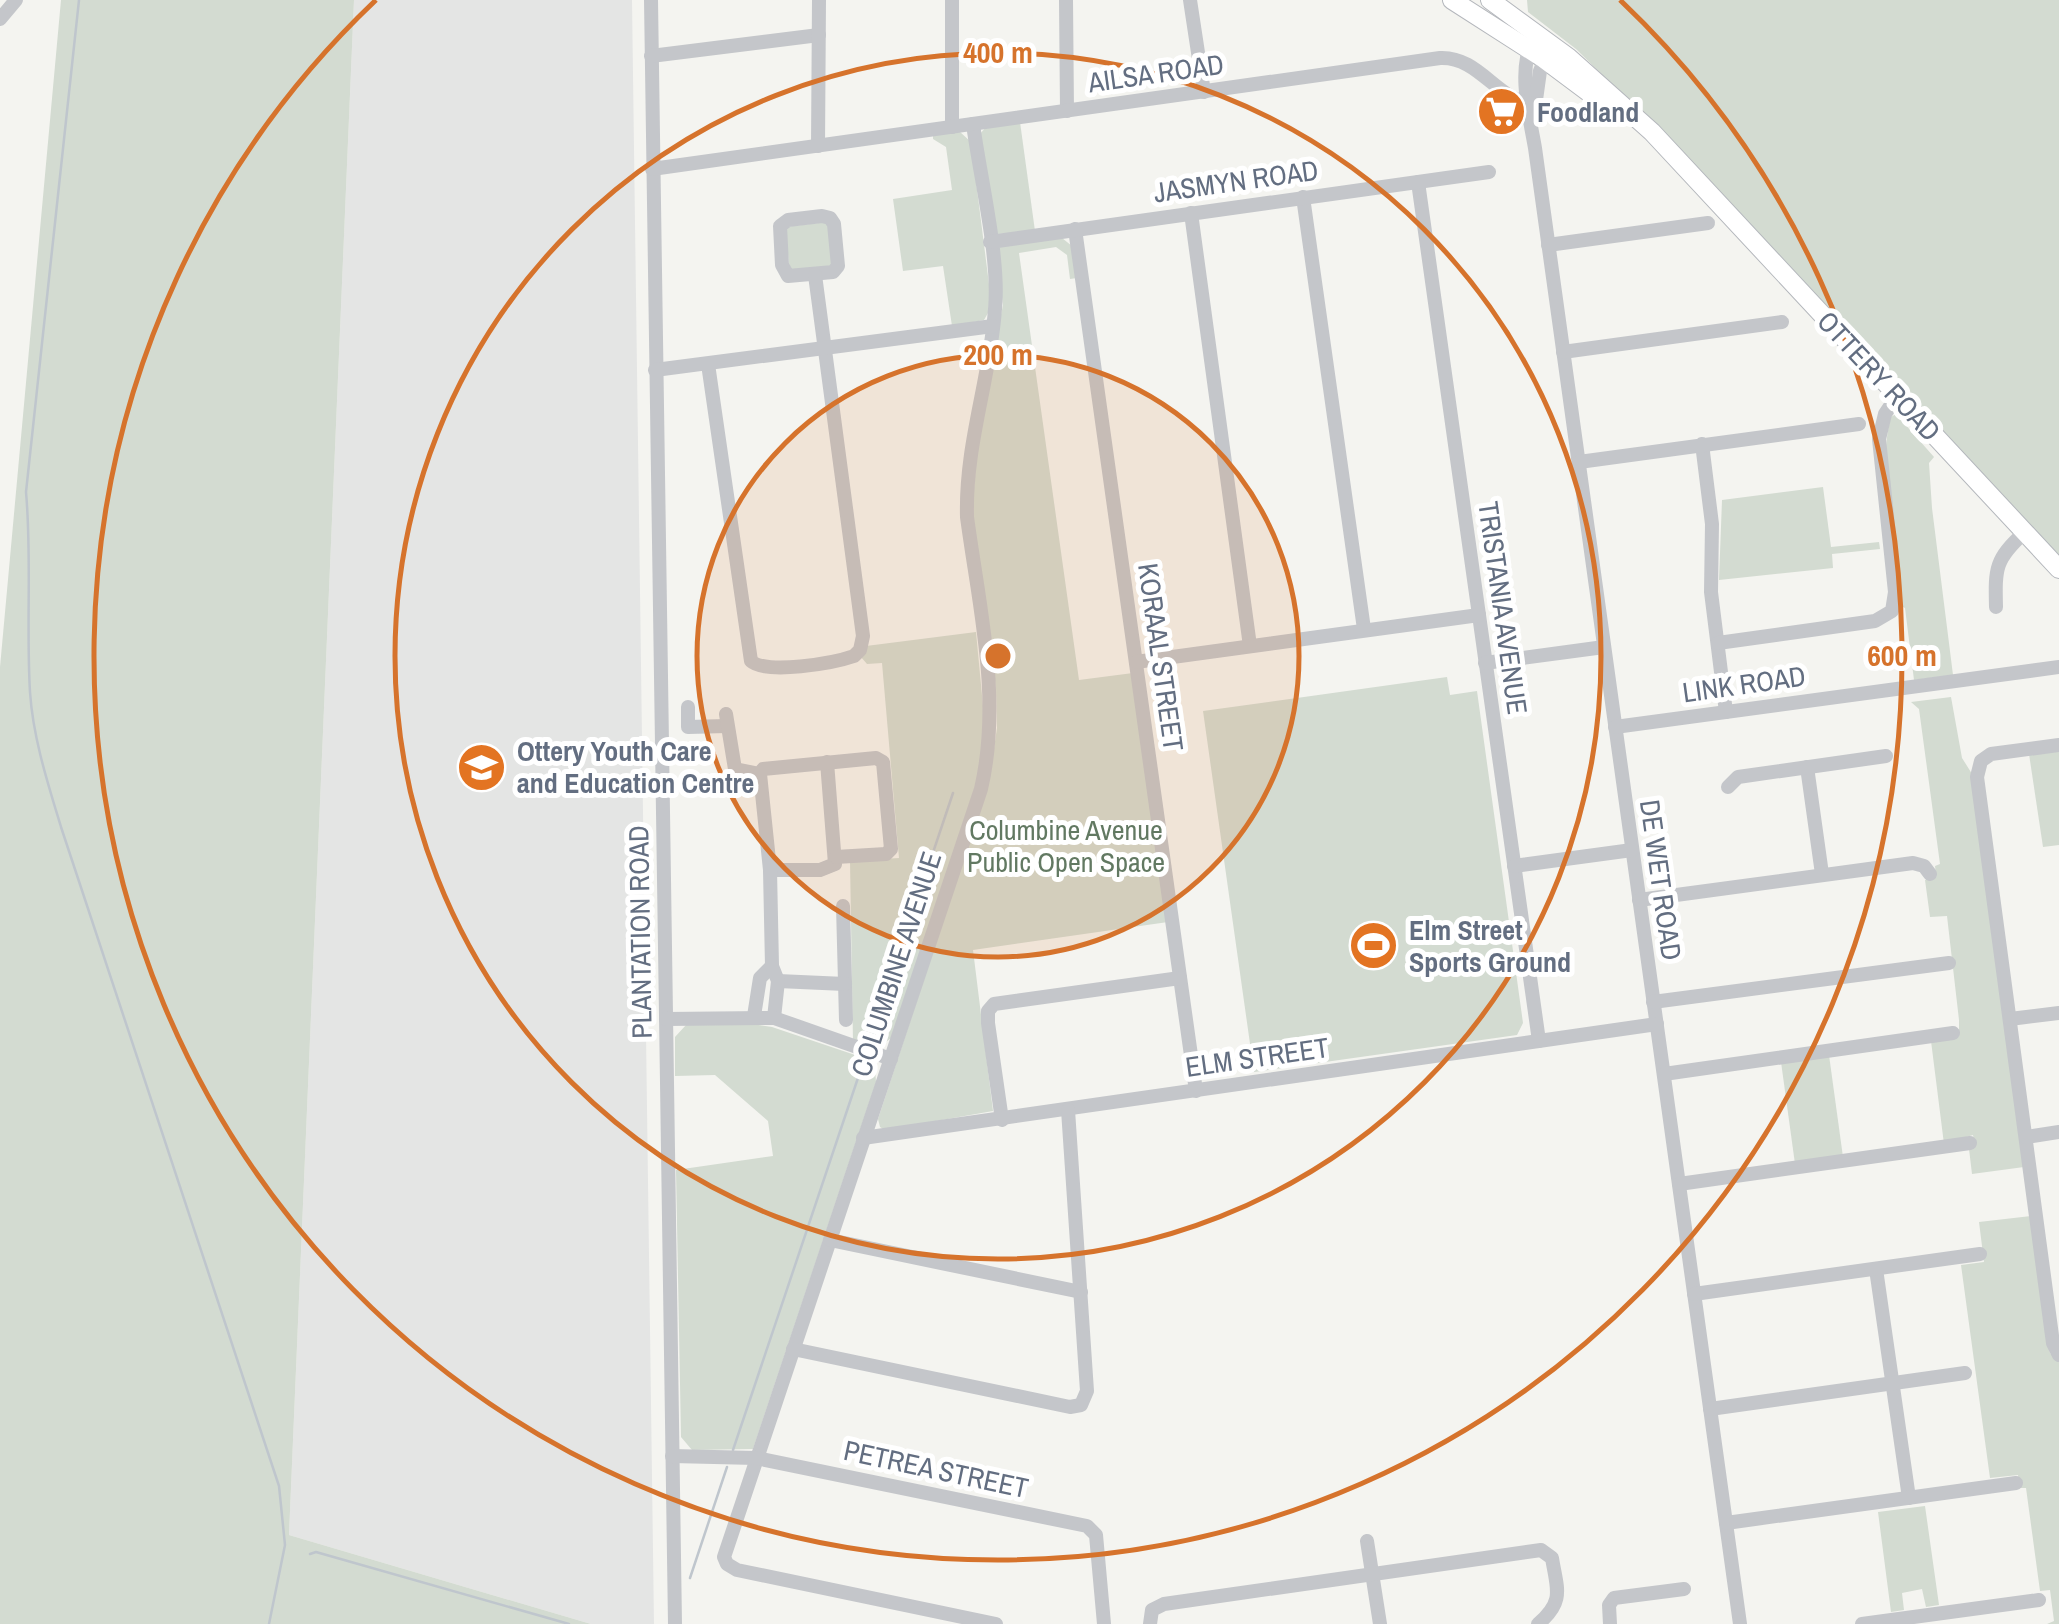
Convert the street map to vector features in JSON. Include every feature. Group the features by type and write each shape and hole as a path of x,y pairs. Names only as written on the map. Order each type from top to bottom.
{"main road":[{"name":"OTTERY ROAD","path":"1452,0 1540,46"},
{"name":"OTTERY ROAD","path":"1490,0 1698,185 2059,569"}],"street":[{"path":"0,19 16,0"},
{"name":"PLANTATION ROAD","path":"651,0 675,1624"},
{"path":"818,0 818,146"},
{"path":"952,0 952,127"},
{"path":"1066,0 1067,111"},
{"path":"1190,0 1204,92"},
{"path":"651,56 820,35"},
{"name":"DE WET ROAD","path":"1540,46 1531,103 1534,142 1740,1624"},
{"name":"AILSA ROAD","path":"652,169 1448,58 1465,61 1531,103"},
{"name":"COLUMBINE AVENUE","path":"972,124 996,301 966,489 966,516 992,695 991,739 981,789 725,1553 727,1564 737,1570 996,1624"},
{"name":"JASMYN ROAD","path":"990,242 1489,172"},
{"name":"TRISTANIA AVENUE","path":"1418,182 1539,1042"},
{"path":"1303,197 1364,629"},
{"path":"1190,213 1250,646"},
{"path":"822,216 833,220 838,266 833,272 815,275 793,278 785,274 778,234 785,221 822,216"},
{"path":"1548,245 1708,222"},
{"name":"KORAAL STREET","path":"1074,230 1196,1091"},
{"path":"708,364 748,654 754,665 777,668 849,658 860,650 862,623 815,275"},
{"path":"1563,352 1782,322"},
{"path":"655,370 994,326"},
{"path":"1718,643 1875,621 1892,611 1895,592 1879,438 1885,414 1897,396"},
{"path":"1579,462 1859,424"},
{"path":"1702,444 1712,524 1711,592 1726,712"},
{"path":"1996,607 1995,568 2003,552 2025,532"},
{"path":"1136,662 1479,616"},
{"path":"1485,663 1604,647"},
{"name":"LINK ROAD","path":"1615,727 2059,667"},
{"path":"688,707 688,727 726,720 735,769 760,774"},
{"path":"2058,1353 1977,777 1980,761 1991,754 2059,745"},
{"path":"1728,787 1738,777 1886,756"},
{"path":"774,1018 778,981 772,966 770,870 760,791 760,774 767,768 881,760 885,766 893,843 888,853 836,858"},
{"path":"770,870 829,869 835,864 828,762"},
{"path":"1807,767 1822,874"},
{"path":"1514,866 1632,850"},
{"path":"1639,900 1913,862 1924,866 1930,874"},
{"path":"844,906 846,1020"},
{"path":"1653,1002 1948,963"},
{"path":"754,1016 760,978 772,966"},
{"path":"1002,1120 988,1023 988,1011 994,1004 1180,978"},
{"path":"778,981 846,984"},
{"path":"2010,1019 2059,1012"},
{"path":"666,1018 774,1018 891,1059"},
{"name":"ELM STREET","path":"863,1138 1657,1024"},
{"path":"1664,1074 1954,1033"},
{"path":"793,1349 1070,1407 1081,1405 1086,1391 1068,1110"},
{"path":"2026,1137 2059,1132"},
{"path":"1680,1184 1970,1143"},
{"path":"830,1240 1081,1292"},
{"path":"1694,1294 1980,1254"},
{"path":"1876,1269 1909,1498"},
{"path":"1710,1409 1965,1373"},
{"name":"PETREA STREET","path":"672,1456 756,1458 1092,1528 1096,1535 1104,1624"},
{"path":"1726,1524 2016,1483"},
{"path":"1367,1541 1380,1624"},
{"path":"1150,1624 1152,1610 1164,1604 1545,1552 1552,1558 1558,1596 1557,1604 1538,1624"},
{"path":"1610,1624 1609,1605 1614,1598 1684,1588"},
{"path":"1862,1624 2039,1600"}],"shaded area":[{"name":"Ottery Youth Care and Education Centre","path":"354,0 632,0 654,1624 591,1624 289,1535"}],"green space":[{"path":"61,0 354,0 289,1535 591,1624 0,1624 0,667"},
{"path":"1527,0 2059,0 2059,556 1646,118 1576,49 1528,12"},
{"path":"1020,122 1035,231 998,234 980,134 986,127"},
{"path":"960,132 971,142 990,292 984,320 952,326 943,266 903,271 893,199 952,190 946,147 933,135"},
{"path":"827,222 835,258 831,268 790,272 785,227"},
{"name":"Columbine Avenue Public Open Space","path":"1062,238 1072,246 1077,278 1070,279 1067,255 1056,247 1019,253 1079,680 1133,673 1168,922 973,950 993,1111 885,1130 878,1119 989,782 997,728 996,688 972,509 981,411 1003,305 996,251 1001,246"},
{"path":"1896,414 1934,457 1929,463 1932,508 1953,675 1914,680 1886,486 1887,439 1891,417"},
{"path":"1823,487 1831,547 1879,542 1880,549 1832,554 1833,568 1719,580 1722,500"},
{"name":"Columbine Avenue Public Open Space","path":"976,632 985,727 977,781 891,1038 878,1048 853,1042 850,861 899,858 882,663 867,664 861,657 866,646"},
{"name":"Elm Street Sports Ground","path":"1447,677 1450,695 1477,691 1523,1023 1517,1035 1254,1072 1203,711"},
{"path":"1951,697 1962,758 1974,777 2024,1167 1972,1174 1969,1149 1975,1147 1973,1135 1944,1144 1931,1041 1959,1037 1959,1020 1947,916 1930,917 1925,880 1936,876 1935,866 1940,864 1919,709 1911,702"},
{"path":"2059,751 2059,845 2043,847 2029,754"},
{"path":"686,1025 772,1027 867,1059 875,1068 876,1082 753,1449 692,1450 681,1437 676,1170 773,1156 768,1121 715,1075 675,1076 675,1037"},
{"path":"1829,1055 1843,1157 1795,1164 1781,1062"},
{"path":"2031,1216 2050,1353 2059,1362 2059,1624 2047,1624 2054,1621 2050,1590 2040,1591 2026,1488 2020,1488 2018,1475 1990,1478 1961,1265 1984,1262 1979,1222"},
{"path":"1925,1506 1939,1605 1926,1607 1922,1589 1902,1593 1904,1610 1891,1612 1878,1512"}],"waterway":[{"path":"79,0 26,492 32,709 61,827 279,1486 285,1545 269,1624"},
{"path":"870,1040 953,793"},
{"path":"733,1450 863,1063"},
{"path":"690,1578 727,1467"},
{"path":"310,1554 316,1552 569,1624"}],"place":[{"name":"Foodland","path":"1502,112"},
{"name":"Ottery Youth Care and Education Centre","path":"482,767"},
{"name":"Elm Street Sports Ground","path":"1374,946"}]}
